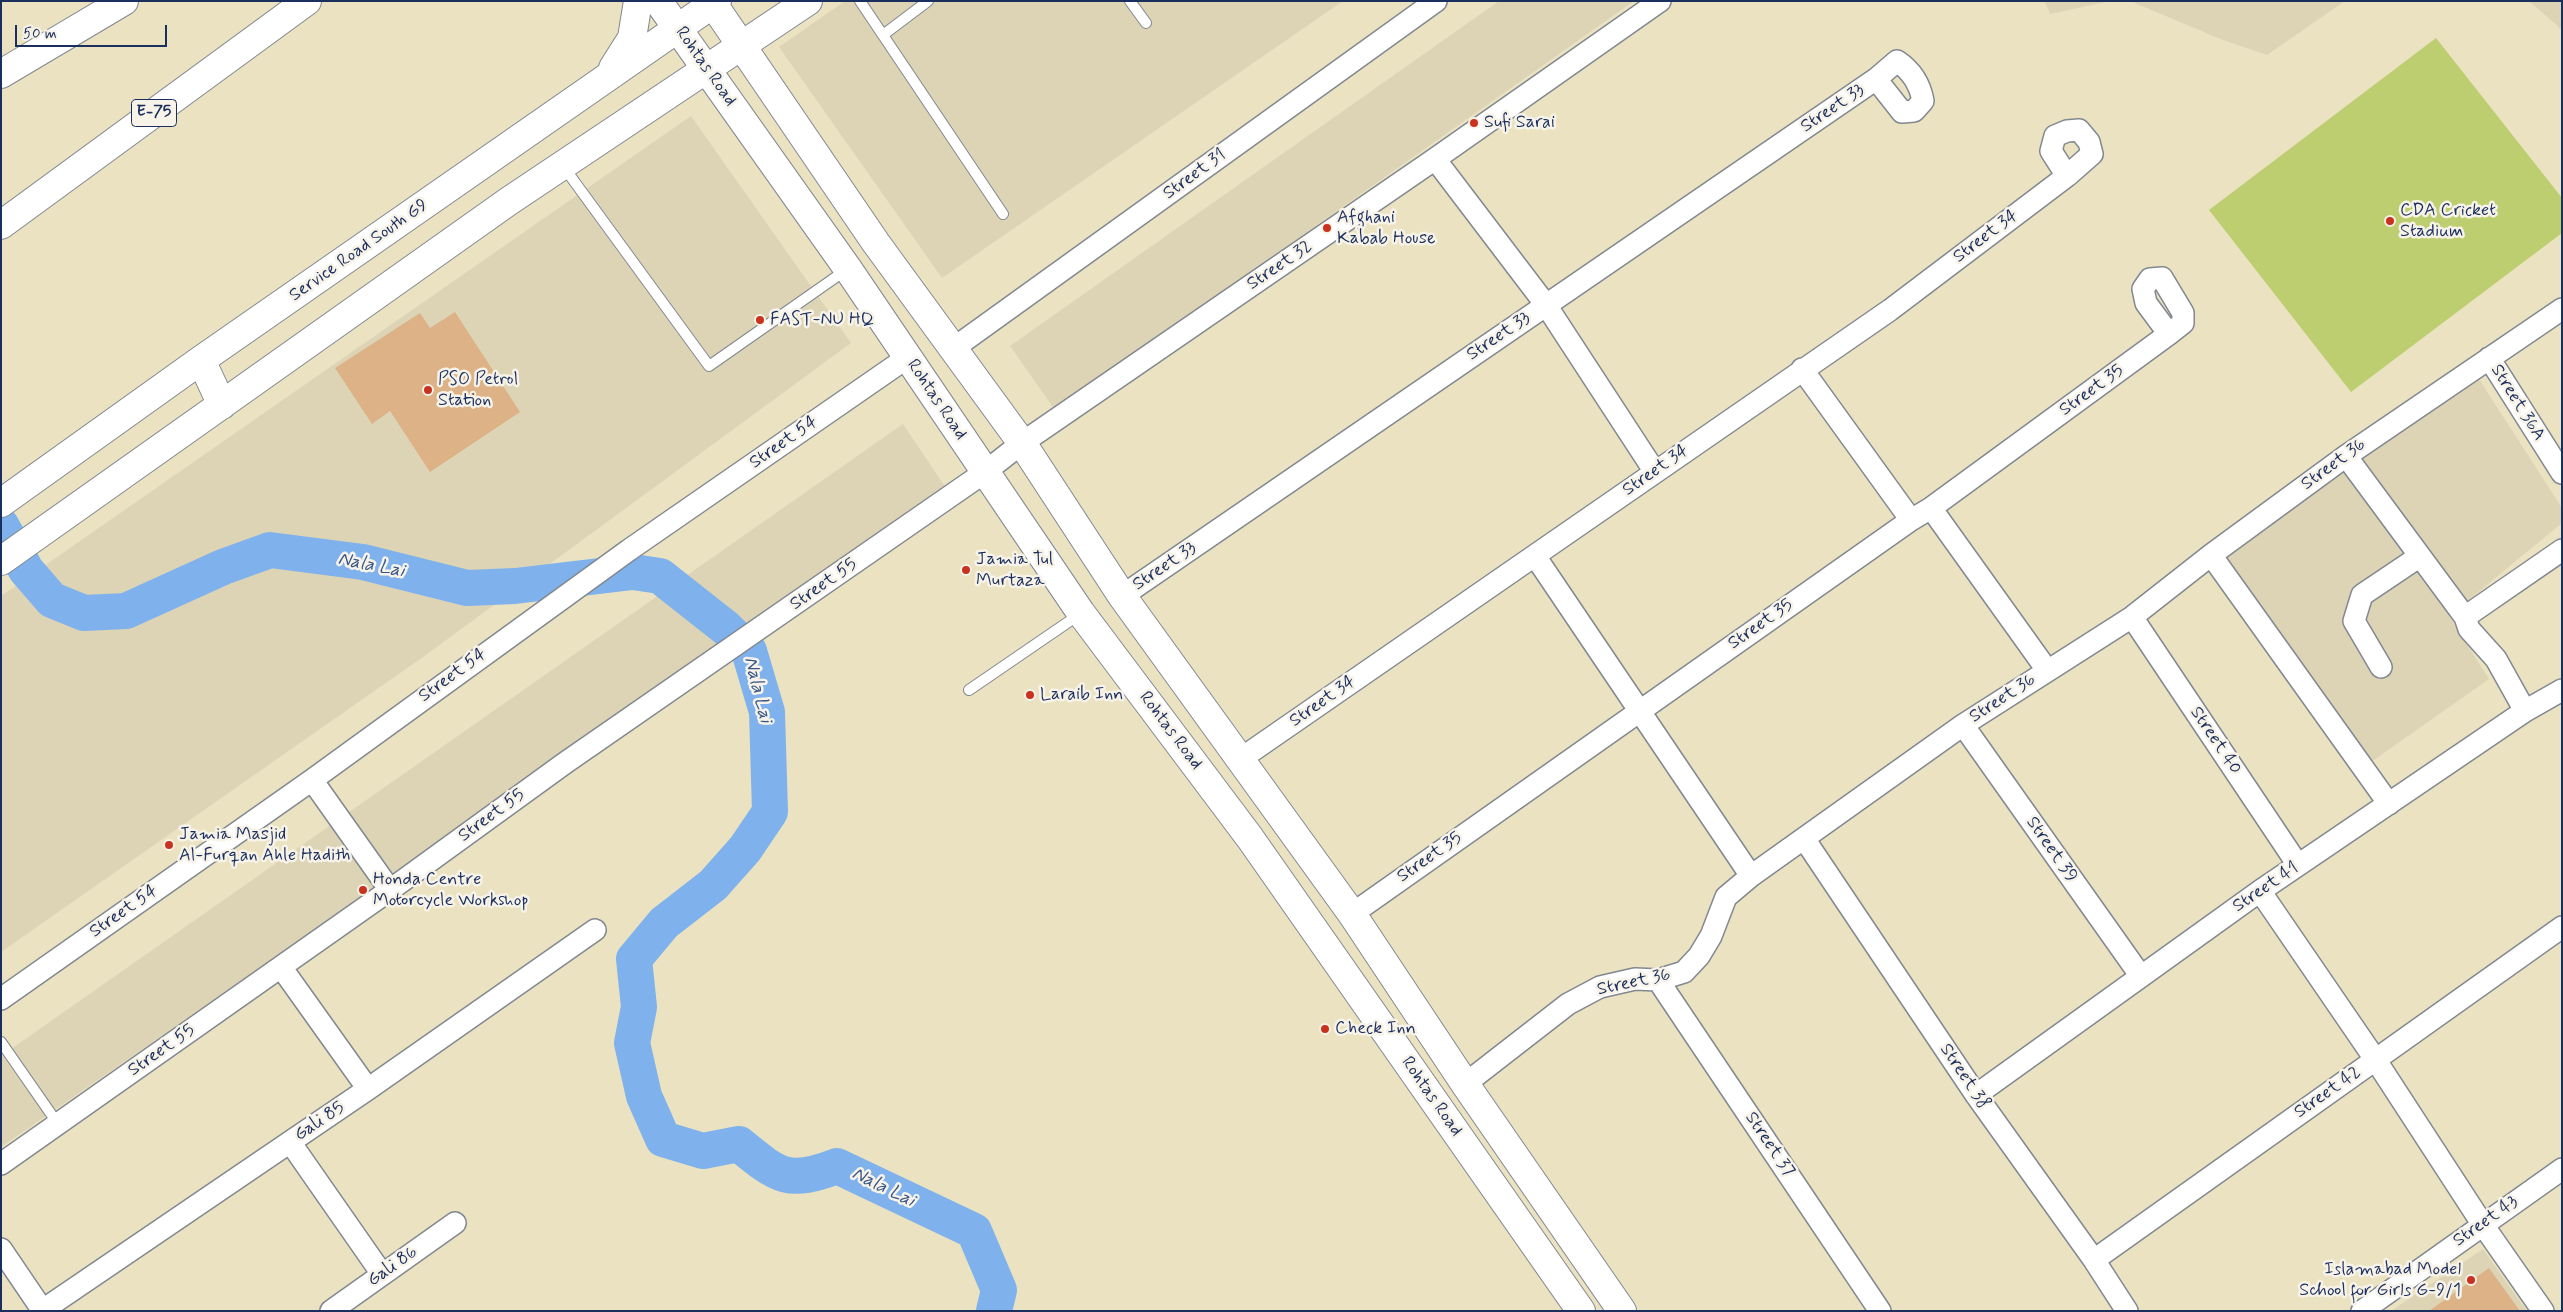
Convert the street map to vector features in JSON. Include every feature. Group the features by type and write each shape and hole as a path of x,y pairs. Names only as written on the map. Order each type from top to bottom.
{"main road":[{"path":"1,74 124,1"},
{"name":"E-75","path":"1,225 307,1"},
{"path":"597,86 613,68 632,38 638,1"},
{"name":"Rohtas Road","path":"658,1 845,265 1081,613 1250,838 1581,1311"},
{"path":"1,561 562,165 706,69 744,46 808,1"},
{"name":"Service Road South G9","path":"1,503 201,360 597,86 714,2"},
{"name":"Rohtas Road","path":"714,2 876,243 1022,443 1122,596 1352,914 1464,1084 1622,1311"},
{"path":"845,265 876,243"},
{"path":"201,360 222,405"}],"street":[{"name":"Street 31","path":"954,348 1436,1"},
{"name":"Street 32","path":"985,472 1022,443 1435,159 1660,1"},
{"name":"Street 33","path":"1122,596 1876,79"},
{"path":"1435,159 1546,305 1655,472"},
{"name":"Street 34","path":"1239,760 1802,369 1890,310 2067,176"},
{"name":"Street 36","path":"1464,1084 1568,1004 1600,987 1635,979 1658,980 1684,972 1711,936 1726,897 1751,876 1805,840 1963,725 2132,617 2346,456 2562,309"},
{"name":"Street 35","path":"1352,914 1911,520 1932,508 2169,334"},
{"name":"Street 54","path":"1,999 312,780 629,550 908,357"},
{"name":"Street 36A","path":"2489,358 2562,473"},
{"path":"1802,369 1911,520"},
{"path":"2346,456 2465,617 2469,629 2496,659 2525,711"},
{"name":"Street 55","path":"1,1164 390,890 565,763 985,472"},
{"path":"1932,508 2047,670"},
{"path":"2465,617 2562,550"},
{"path":"2212,555 2389,804"},
{"path":"1535,556 1751,876"},
{"path":"2381,667 2354,621 2362,595 2420,556"},
{"name":"Street 40","path":"2132,617 2298,865"},
{"name":"Street 41","path":"1976,1094 2260,891 2525,711 2562,690"},
{"name":"Street 39","path":"1963,725 2140,975"},
{"path":"312,780 390,890"},
{"name":"Street 38","path":"1805,840 1976,1094 2094,1260 2127,1311"},
{"path":"2260,891 2375,1059 2483,1225 2543,1311"},
{"name":"Street 42","path":"2094,1260 2562,927"},
{"name":"Gali 85","path":"43,1310 368,1090 595,930"},
{"path":"281,967 368,1090"},
{"name":"Street 37","path":"1658,980 1880,1311"},
{"path":"290,1142 382,1274"},
{"name":"Street 43","path":"2362,1311 2562,1169"},
{"name":"Gali 86","path":"331,1311 455,1223"},
{"path":"1,1249 43,1310"}],"lane":[{"path":"860,1 1002,214"},
{"path":"882,35 928,1"},
{"path":"1130,1 1146,23"},
{"path":"562,165 709,366 845,265"},
{"path":"969,690 1081,613"},
{"path":"1,1042 58,1124"}],"shaded area":[{"path":"845,1 1343,1 942,278 779,47"},
{"path":"1499,1 1634,1 1055,410 1010,346"},
{"path":"2045,1 2110,1 2050,14"},
{"path":"2130,1 2345,1 2267,55 2223,40"},
{"path":"2529,1 2562,1 2562,28 2561,29"},
{"path":"691,116 851,343 423,657 1,952 1,596"},
{"path":"2477,376 2562,508 2562,523 2449,616 2489,679 2364,767 2223,555"},
{"path":"903,424 948,491 1,1147 1,1056"},
{"name":"Islamabad Model School for Girls G-9/1","path":"2483,1249 2527,1311 2391,1311"}],"green space":[{"name":"CDA Cricket Stadium","path":"2436,38 2562,198 2562,233 2351,392 2209,210"}],"building":[{"name":"PSO Petrol Station","path":"455,312 520,412 430,472 390,411 372,424 335,368 420,313 430,328"},
{"path":"2489,1268 2520,1311 2429,1311"}],"waterway":[{"name":"Nala Lai","path":"1,525 26,570 52,600 84,613 126,611 223,567 270,550 363,562 467,588 515,586 633,572 660,576 726,628 749,651 767,712 770,812 745,849 713,885 664,923 634,959 639,1007 632,1043 644,1096 663,1139 703,1151 739,1144 774,1170 795,1176 820,1172 837,1166 974,1231 999,1290 994,1311"}],"place":[{"name":"Sufi Sarai","path":"1474,123"},
{"name":"CDA Cricket Stadium","path":"2390,221"},
{"name":"Afghani Kabab House","path":"1327,228"},
{"name":"FAST-NU HQ","path":"760,320"},
{"name":"PSO Petrol Station","path":"428,390"},
{"name":"Jamia Tul Murtaza","path":"966,570"},
{"name":"Laraib Inn","path":"1030,695"},
{"name":"Jamia Masjid Al-Furqan Ahle Hadith","path":"169,845"},
{"name":"Honda Centre Motorcycle Workshop","path":"363,890"},
{"name":"Check Inn","path":"1325,1029"},
{"name":"Islamabad Model School for Girls G-9/1","path":"2471,1280"}]}
